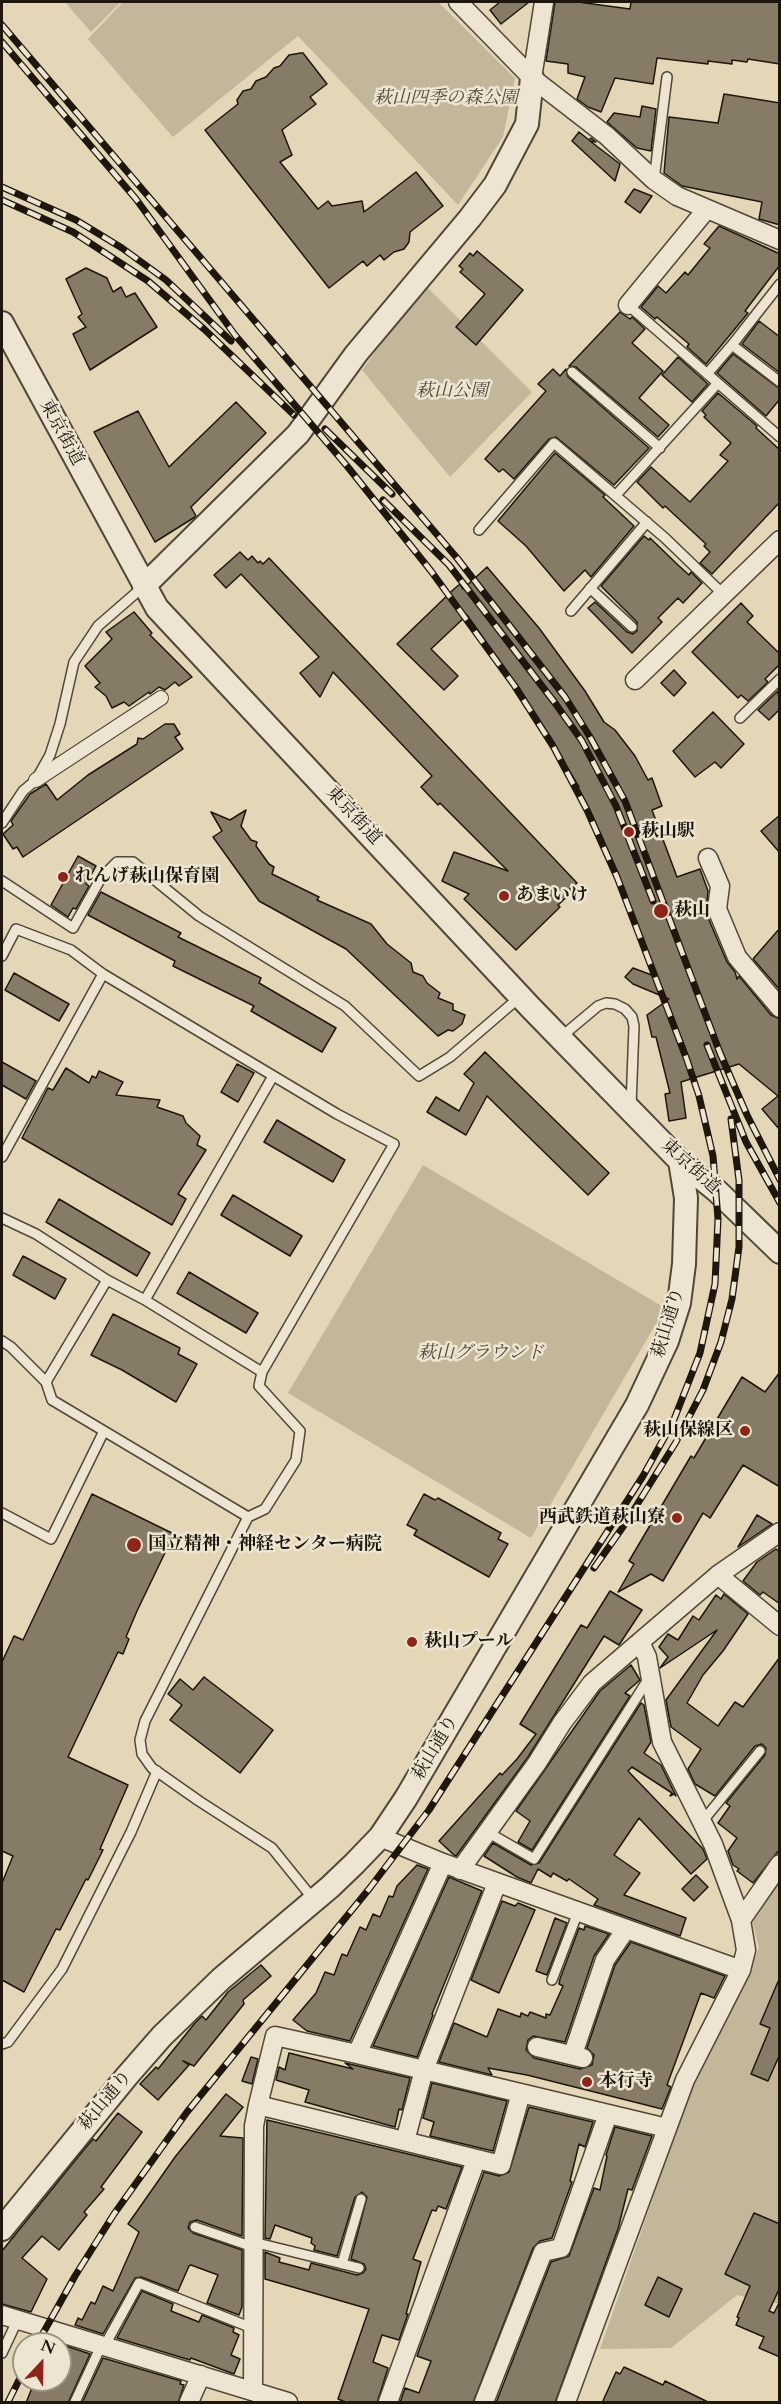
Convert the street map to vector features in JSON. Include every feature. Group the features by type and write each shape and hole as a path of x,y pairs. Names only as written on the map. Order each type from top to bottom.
{"street":[{"path":"458,2 532,78 607,136 654,180 677,196 706,210 780,240"},
{"path":"144,585 298,434 356,354 495,185 527,124 544,2"},
{"path":"628,305 706,210"},
{"name":"東京街道","path":"2,323 157,608 520,996 680,1161 717,1191 780,1252"},
{"path":"635,680 780,540"},
{"path":"36,780 161,698"},
{"path":"708,858 720,885 717,909 737,957 780,1008"},
{"name":"萩山通り","path":"2,2229 162,2036 221,1979 314,1900 380,1837 432,1755 637,1405 663,1349 679,1303 684,1264 686,1198 680,1161"},
{"path":"460,1870 489,1833 562,1723 592,1683 718,1575 780,1532"},
{"path":"718,1575 780,1626"},
{"path":"566,2403 685,2080 741,1970 746,1950 741,1920 713,1844 662,1742 647,1657 639,1642"},
{"path":"380,1837 460,1870 741,1970"},
{"path":"357,2054 443,1863"},
{"path":"741,1920 780,1864"},
{"path":"405,2140 424,2070 497,1883"},
{"path":"537,2047 579,2056 605,1960 626,1929"},
{"path":"252,2391 254,2126 275,2036 667,2128"},
{"path":"258,2105 501,2165 521,2093"},
{"path":"484,2403 543,2252 561,2247 608,2114"},
{"path":"388,2403 476,2160"},
{"path":"9,2318 103,2344 288,2403"},
{"path":"189,2403 201,2375"}],"lane":[{"path":"654,180 667,76"},
{"path":"707,374 780,284"},
{"path":"628,305 780,438"},
{"path":"732,345 780,382"},
{"path":"572,372 660,448"},
{"path":"616,495 718,383"},
{"path":"479,530 554,443 647,522 723,594"},
{"path":"571,611 647,522"},
{"path":"2,823 22,791 36,780 50,755 60,724 74,662 98,626 144,585"},
{"path":"590,588 632,627"},
{"path":"740,718 780,679"},
{"path":"2,881 73,928 101,878 117,862 133,862 199,916 345,1006 419,1076 450,1057 520,996"},
{"path":"2,956 16,929 71,950 103,974 337,1114 394,1144 262,1372 259,1386 300,1431 296,1460 265,1509 248,1517 145,1721 140,1740 142,1754 157,1771 272,1848 314,1900"},
{"path":"2,1156 103,974"},
{"path":"561,1037 598,1006 606,1003 625,1009 632,1017 634,1026 631,1109"},
{"path":"145,1299 273,1076"},
{"path":"2,1218 36,1234 107,1280 145,1299 262,1372"},
{"path":"46,1382 107,1280"},
{"path":"2,1341 46,1382 52,1400 248,1517"},
{"path":"2,1514 51,1539 105,1431"},
{"path":"489,1833 534,1859 650,1676"},
{"path":"702,1822 760,1751"},
{"path":"2,2044 8,2042 62,1969 131,1832 157,1771"},
{"path":"552,1980 578,1912"},
{"path":"342,2264 361,2199"},
{"path":"195,2227 253,2245 359,2268"},
{"path":"75,2403 103,2344 139,2283 252,2328"},
{"path":"2,2353 9,2318"}],"green space":[{"path":"65,2 121,2 91,32"},
{"name":"萩山四季の森公園","path":"123,2 438,2 515,78 503,137 458,205 298,36 173,137 88,39"},
{"name":"萩山公園","path":"428,288 532,392 450,477 362,370 390,332"},
{"name":"萩山グラウンド","path":"423,1165 665,1308 531,1538 288,1393"},
{"path":"779,1873 779,2304 737,2295 671,2348 600,2349 695,2078 759,1948 750,1912"}],"building":[{"path":"500,2 529,2 501,24 490,10"},
{"path":"555,2 578,2 630,9 631,2 780,2 780,64 748,59 747,62 732,60 732,64 708,61 708,64 657,58 653,84 615,78 601,112 577,99 585,77 568,73 568,64 546,61"},
{"path":"303,53 327,84 310,97 316,104 282,130 292,155 280,162 318,209 328,201 332,206 362,201 364,212 416,172 443,206 410,232 409,242 404,249 394,252 384,260 380,255 367,266 363,261 329,288 205,130 238,104 237,100 243,91 251,89 256,81 266,77 274,68 280,66 289,55"},
{"path":"724,94 780,103 780,225 759,219 762,202 682,186 664,173 669,117 718,123"},
{"path":"642,106 656,109 651,151 637,148 607,122 614,113 640,117"},
{"path":"579,132 589,140 591,138 596,142 590,141 620,164 615,181 572,141"},
{"path":"634,189 652,196 640,213 625,202"},
{"path":"719,226 780,254 780,265 745,311 748,313 706,364 687,347 689,344 657,317 655,319 641,307 658,286 666,293 685,272 688,275 710,248 704,244"},
{"path":"477,251 523,290 476,345 456,327 485,294 460,272 463,269 459,266 470,253 473,256"},
{"path":"86,268 107,278 113,292 121,287 126,297 135,293 157,327 90,370 73,334 86,327 78,317 82,314 66,279"},
{"path":"620,312 630,319 632,317 645,329 632,343 663,371 639,398 669,425 658,437 576,367 569,366"},
{"path":"759,321 780,337 780,373 742,344"},
{"path":"733,354 780,389 780,399 766,416 717,373"},
{"path":"678,357 708,384 692,402 662,375"},
{"path":"553,369 560,376 566,369 568,377 649,448 614,485 556,437 549,439 514,479 503,469 499,472 485,459 546,391 538,384"},
{"path":"718,393 757,426 756,428 780,450 780,502 712,574 700,563 710,552 704,546 706,544 665,506 663,508 637,482 651,467 690,502 728,461 720,455 731,443 704,417 706,415 702,411"},
{"path":"236,402 266,433 191,507 195,517 155,542 94,432 138,411 169,467"},
{"path":"555,453 605,495 603,497 634,526 591,577 585,570 564,591 526,546 498,521"},
{"path":"644,536 649,540 650,538 689,575 691,572 702,583 683,603 678,598 658,618 662,622 632,653 588,608 595,602 627,632 633,634 637,631 637,622 601,586"},
{"path":"240,552 248,560 252,556 258,563 260,561 263,564 269,558 577,883 570,889 572,892 558,905 560,907 516,950 464,899 469,894 442,881 454,852 508,871 421,787 432,776 333,672 320,697 300,673 319,657 241,574 226,588 214,575"},
{"name":"萩山駅","path":"487,567 539,628 585,691 604,722 615,730 635,756 648,780 652,778 662,806 652,810 677,877 700,869 708,891 706,913 727,962 735,972 737,979 739,976 771,1015 780,1019 780,1130 762,1109 778,1096 739,1064 681,1082 686,1118 669,1121 665,1094 670,1093 656,1037 652,1037 647,1015 669,999 633,984 625,977 633,968 657,977 607,853 576,789 579,787 521,691 467,615 431,649 458,676 444,690 397,644 454,589 460,584 463,589"},
{"path":"741,603 753,616 747,622 780,654 780,664 765,679 768,682 748,701 741,695 738,698 692,652"},
{"path":"134,612 152,633 150,635 192,677 179,686 175,682 165,690 159,687 129,706 124,702 112,708 106,696 95,687 100,683 85,666 112,639 106,632"},
{"path":"674,670 686,683 674,696 661,683"},
{"path":"778,691 780,709 769,720 758,710"},
{"path":"713,712 744,744 721,768 715,762 695,777 673,751"},
{"path":"165,724 174,724 180,734 175,737 183,749 23,857 17,847 13,849 3,834 13,825 11,821 30,794 46,784 57,800 88,775 137,744 138,738 143,739"},
{"path":"246,810 241,826 251,840 257,842 256,846 269,864 274,867 272,874 319,897 317,900 371,924 387,944 411,963 413,972 423,976 427,983 440,993 438,998 453,1004 453,1010 465,1015 462,1024 453,1031 448,1030 438,1036 346,949 259,901 213,837 222,831 211,812 230,820"},
{"path":"780,815 780,853 761,831"},
{"path":"78,856 96,866 86,884 89,886 76,909 73,908 68,917 51,905"},
{"path":"101,892 181,933 178,937 261,978 259,983 336,1028 322,1052 251,1011 254,1006 173,966 175,961 88,915"},
{"path":"780,928 780,990 753,959"},
{"path":"14,973 69,1004 59,1021 5,990"},
{"path":"485,1052 609,1173 588,1195 487,1096 466,1135 427,1112 436,1097 459,1111 474,1083 464,1074"},
{"path":"2,1062 36,1081 26,1099 2,1085"},
{"path":"237,1064 254,1073 238,1102 221,1092"},
{"path":"66,1068 89,1083 92,1076 96,1078 99,1071 123,1082 116,1095 160,1100 157,1107 183,1116 186,1123 200,1136 197,1145 206,1150 178,1194 186,1199 172,1225 22,1138 48,1088 53,1090"},
{"path":"277,1120 345,1160 333,1182 264,1142"},
{"path":"233,1195 302,1236 290,1256 221,1215"},
{"path":"59,1199 150,1253 137,1276 46,1222"},
{"path":"23,1256 66,1279 55,1299 13,1275"},
{"path":"189,1272 258,1313 246,1333 177,1293"},
{"path":"113,1314 180,1348 178,1354 197,1364 176,1402 122,1370 91,1355"},
{"path":"780,1372 780,1487 743,1465 710,1518 703,1513 663,1581 651,1574 618,1592 634,1564 629,1561 691,1456 694,1458 742,1377 765,1392"},
{"path":"92,1494 174,1534 137,1611 126,1637 129,1639 123,1654 118,1652 68,1757 128,1785 100,1849 103,1850 88,1880 86,1879 60,1930 56,1929 24,1992 2,1980 2,1883 13,1856 2,1851 2,1662 14,1636 23,1640"},
{"path":"424,1494 435,1500 438,1498 501,1533 498,1539 508,1544 489,1577 414,1535 417,1530 407,1525"},
{"path":"757,1515 772,1524 738,1547"},
{"path":"776,1549 780,1552 780,1604 763,1592 760,1595 743,1581 757,1562"},
{"path":"610,1591 642,1610 619,1645 604,1636 528,1757 456,1856 454,1855 439,1841 500,1773 502,1775 517,1759 536,1734 520,1724 581,1625 587,1628"},
{"path":"724,1594 748,1614 723,1651 703,1675 687,1703 718,1726 735,1702 743,1707 780,1657 780,1849 753,1883 737,1871 739,1869 733,1865 728,1851 737,1838 718,1823 730,1806 726,1803 765,1755 766,1748 762,1744 755,1746 715,1796 695,1784 688,1769 701,1749 671,1727 666,1700 717,1630 660,1668 668,1657 659,1647 668,1634 678,1640 693,1616 699,1620 716,1595 721,1599"},
{"path":"631,1665 640,1680 625,1693 630,1696 532,1850 518,1842 530,1821 516,1811 600,1691"},
{"path":"204,1677 273,1730 240,1773 170,1720 182,1705 168,1694 180,1679 193,1690"},
{"path":"641,1703 644,1705 651,1742 644,1753 661,1765 676,1796 674,1794 670,1796 672,1793 632,1767 628,1771 703,1849 707,1859 691,1874 639,1818 614,1855 640,1873 624,1895 686,1918 680,1936 594,1905 598,1899 569,1879 567,1881 553,1873 551,1877 538,1869 531,1883 484,1856 493,1843 531,1865 539,1863"},
{"path":"417,1865 428,1869 350,2041 307,2031 293,2020 316,1993 325,1972 334,1975 342,1954 347,1956 360,1927 366,1930 373,1914 380,1917 389,1896 393,1897 397,1886"},
{"path":"696,1875 708,1887 694,1901 682,1889"},
{"path":"449,1877 482,1891 417,2057 373,2046"},
{"path":"502,1901 515,1906 518,1903 535,1910 499,1993 471,1980"},
{"path":"555,1918 567,1923 547,1975 536,1971"},
{"path":"585,1926 609,1934 594,1956 565,2042 533,2036 528,2040 526,2050 534,2058 580,2069 592,2065 594,2055 587,2048 615,1965 631,1942 725,1976 714,1998 701,1993 667,2085 671,2087 662,2109 527,2075 488,2068 492,2075 439,2062 454,2023 487,2037 498,2009 520,2017 521,2013 528,2016 530,2012 546,2018 546,2014 550,2015 563,1986 559,1984 560,1979 579,1928 584,1930"},
{"path":"261,1965 271,1976 243,2000 244,2004 194,2066 183,2061 189,2065 158,2100 140,2084 156,2067 158,2069 202,2016 206,2020 228,1992"},
{"path":"780,1977 780,2054 768,2081 751,2074 770,2028 760,2024"},
{"path":"289,2053 353,2069 345,2063 410,2078 395,2127 305,2102 309,2090 276,2080 279,2067 285,2070"},
{"path":"251,2057 258,2059 252,2084 242,2081"},
{"path":"432,2083 507,2101 493,2151 430,2136 434,2122 423,2118"},
{"path":"226,2094 243,2107 220,2136 243,2138 242,2236 197,2220 190,2222 188,2228 193,2233 242,2250 242,2307 239,2315 207,2303 218,2275 191,2265 178,2291 141,2277 135,2278 103,2334 75,2325 78,2318 82,2320 91,2302 95,2304 103,2286 113,2291 139,2232 128,2224 175,2157"},
{"path":"529,2107 593,2122 585,2147 579,2144 570,2181 572,2182 552,2238 540,2241 533,2248 473,2403 400,2403 405,2388 419,2393 431,2361 417,2356 484,2172 499,2176 509,2172"},
{"path":"118,2113 142,2132 101,2187 104,2189 84,2212 87,2215 59,2250 42,2236 22,2258 47,2279 31,2312 2,2304 2,2251 82,2152 93,2139 96,2141"},
{"path":"267,2120 462,2167 446,2209 438,2206 436,2211 432,2210 413,2259 421,2262 399,2340 382,2335 373,2362 388,2368 377,2403 348,2403 338,2399 369,2309 265,2279 265,2252 280,2258 279,2262 309,2270 311,2263 357,2275 363,2273 366,2269 364,2264 351,2259 367,2197 362,2192 355,2197 337,2256 314,2250 315,2246 311,2243 312,2238 275,2225 270,2239 265,2238"},
{"path":"615,2127 652,2136 632,2190 628,2189 618,2229 555,2403 496,2403 551,2262 569,2256 594,2188 600,2190 606,2155"},
{"path":"754,2213 780,2224 780,2287 769,2311 774,2313 780,2301 780,2357 759,2348 764,2337 736,2325 750,2286 725,2274"},
{"path":"658,2277 682,2289 669,2317 645,2305"},
{"path":"142,2291 173,2304 171,2311 199,2322 202,2315 234,2328 233,2332 239,2335 231,2355 240,2359 234,2374 191,2358 190,2360 117,2338"},
{"path":"72,2348 90,2354 68,2403 26,2403 30,2392 72,2392"},
{"path":"103,2358 181,2381 180,2384 184,2385 178,2403 82,2403"},
{"path":"624,2367 663,2385 665,2381 710,2403 602,2403 616,2372 620,2374"}],"railway":[{"path":"2,25 457,558 565,697 625,801 720,1053 747,1115 780,1180"},
{"path":"2,42 136,199 235,335 347,466 431,571 514,685 553,746 587,810 617,877 687,1060 699,1096 713,1156 718,1219 715,1284 700,1353 673,1422 643,1476 429,1810 369,1889 187,2112 114,2214 44,2332"},
{"path":"2,187 76,220 122,248 166,280 231,341"},
{"path":"2,200 73,232 148,281 204,329 294,415"},
{"path":"325,429 392,494"},
{"path":"383,500 449,565 582,741 616,806 653,901"},
{"path":"707,1045 746,1142 780,1203"},
{"path":"594,1568 625,1524 676,1442 703,1390 721,1342 732,1299 739,1247 739,1180 731,1119"},
{"path":"8,2402 13,2392"}],"place":[{"name":"萩山駅","path":"629,832"},
{"name":"れんげ萩山保育園","path":"63,877"},
{"name":"あまいけ","path":"504,896"},
{"name":"萩山","path":"661,911"},
{"name":"萩山保線区","path":"745,1431"},
{"name":"西武鉄道萩山寮","path":"677,1518"},
{"name":"国立精神・神経センター病院","path":"134,1545"},
{"name":"萩山プール","path":"412,1642"},
{"name":"本行寺","path":"587,2082"}]}
